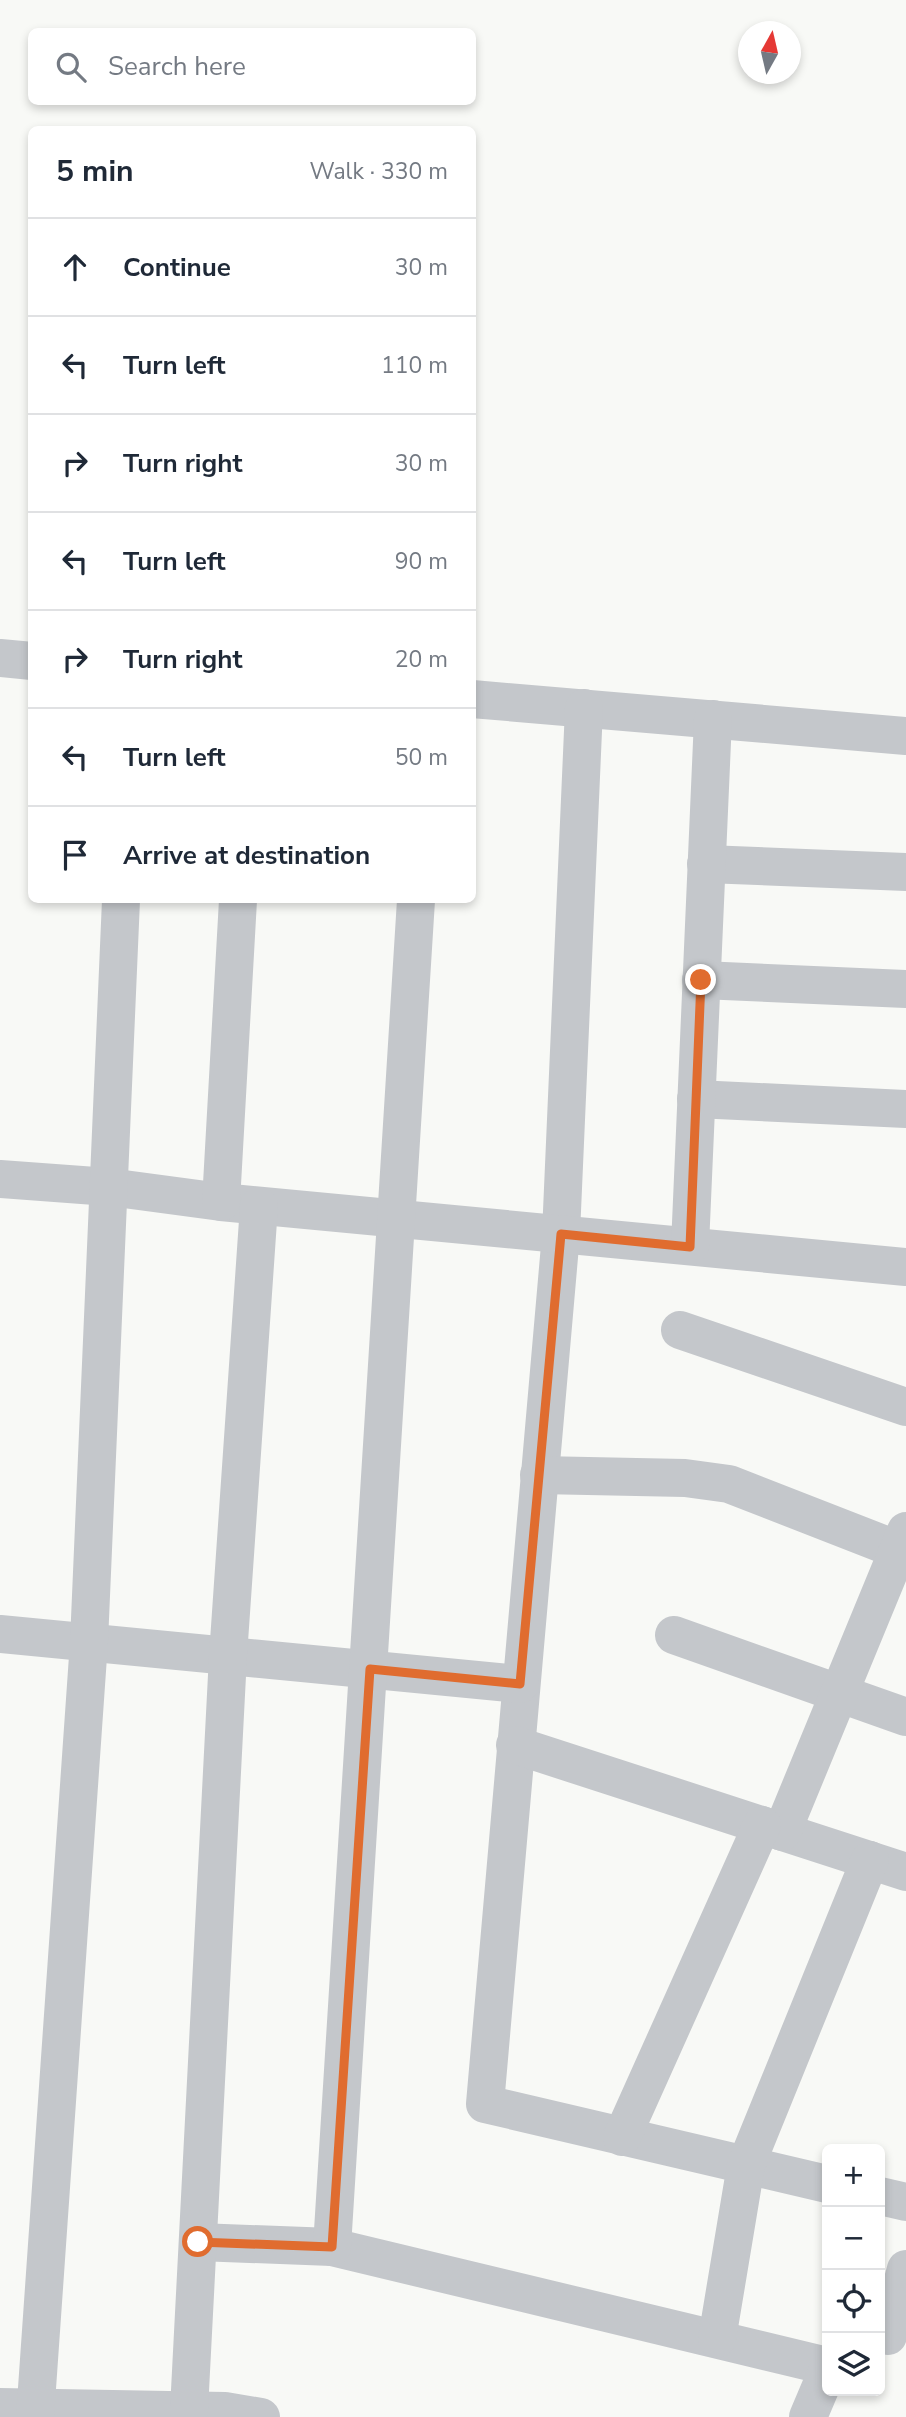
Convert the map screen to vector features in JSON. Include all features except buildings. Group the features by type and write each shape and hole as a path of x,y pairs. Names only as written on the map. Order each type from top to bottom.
{"street":[{"path":"0,658 28,661"},
{"path":"476,699 906,736"},
{"path":"584,708 561,1234 485,2104 822,2183"},
{"path":"690,1247 713,719"},
{"path":"706,864 906,872"},
{"path":"121,903 89,1642 23,2411 225,2414 198,2242 228,1656 259,1206"},
{"path":"221,1202 238,903"},
{"path":"332,2247 416,903"},
{"path":"701,980 906,989"},
{"path":"696,1099 906,1108"},
{"path":"0,1180 109,1187 259,1206 906,1267"},
{"path":"680,1330 906,1407"},
{"path":"539,1475 685,1478 729,1484 903,1545 839,1693 622,2137"},
{"path":"0,1634 520,1684"},
{"path":"674,1636 906,1717"},
{"path":"515,1745 906,1872"},
{"path":"717,2339 746,2165 870,1860"},
{"path":"885,2197 906,2202"},
{"path":"198,2242 332,2247 822,2365"},
{"path":"888,2336 906,2269"},
{"path":"807,2417 822,2383"}],"route":[{"path":"198,2242 332,2247 370,1669 520,1684 561,1234 690,1247 701,980"}]}
